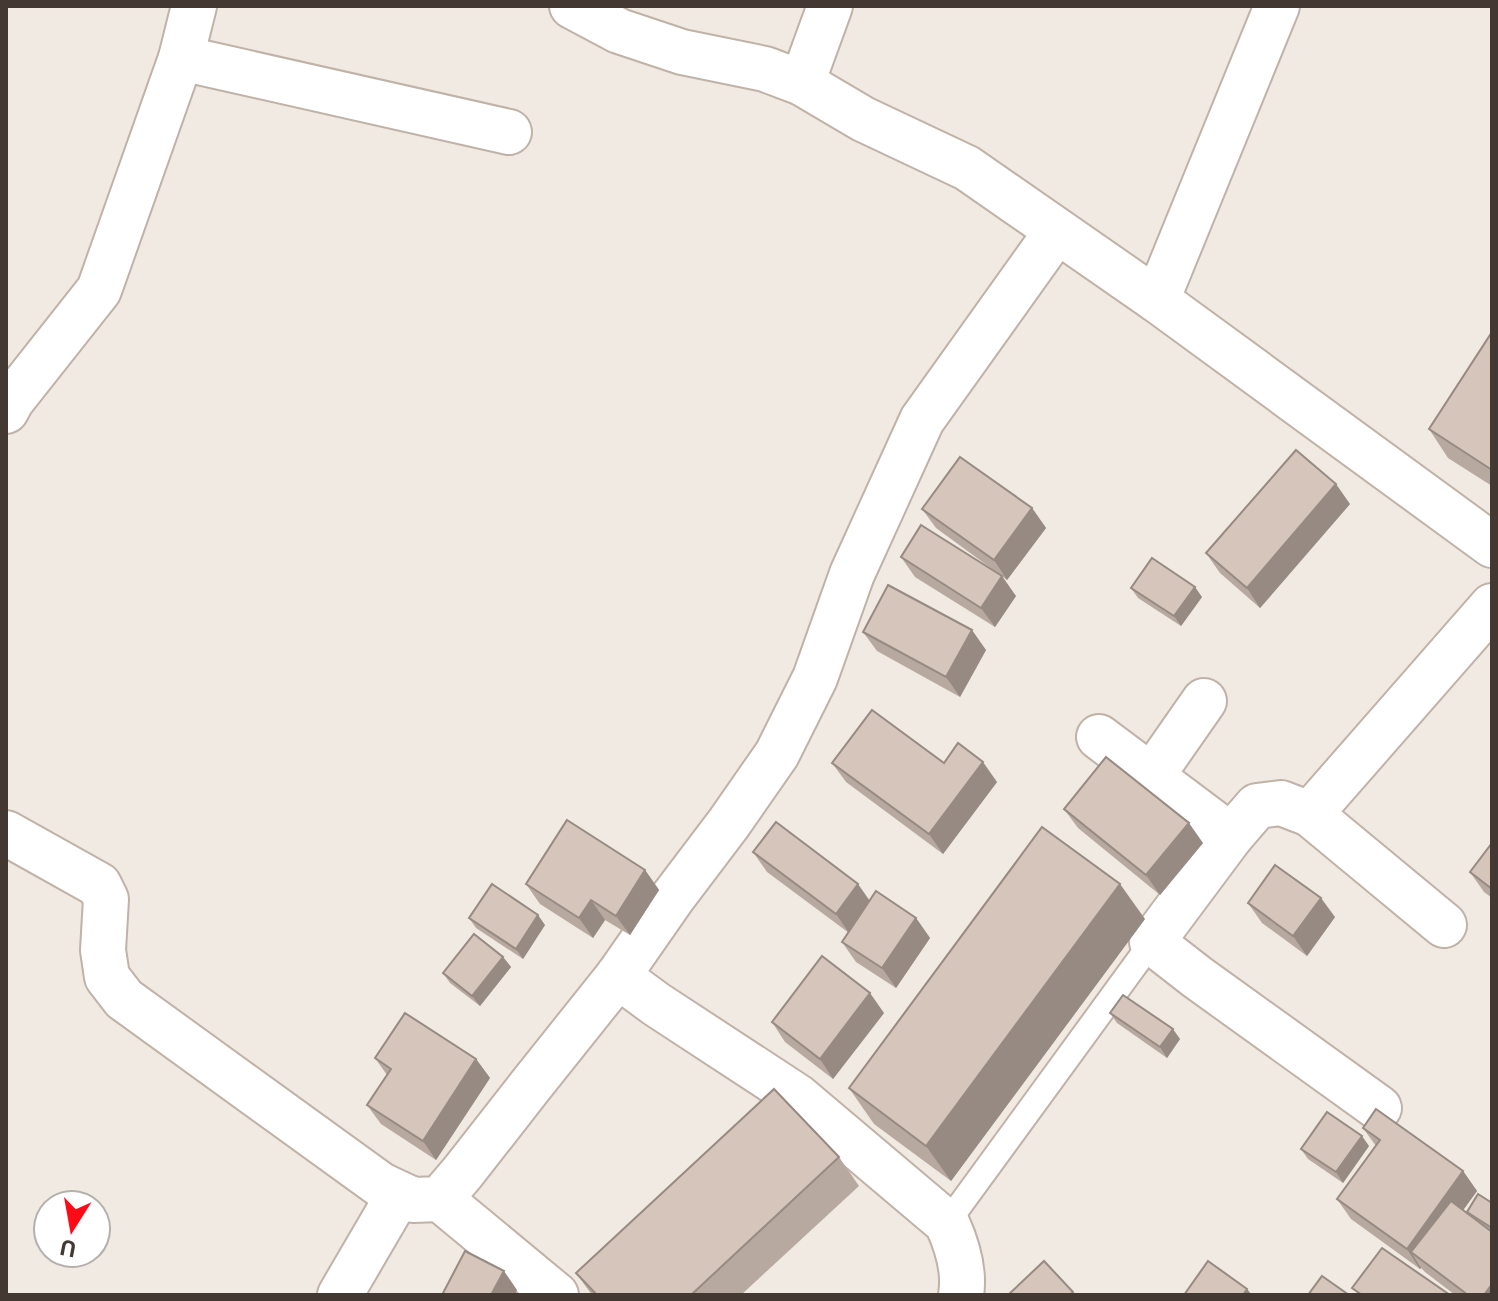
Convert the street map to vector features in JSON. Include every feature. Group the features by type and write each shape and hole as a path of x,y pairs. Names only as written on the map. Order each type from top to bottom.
{"street":[{"path":"6,411 99,290 181,58 194,6"},
{"path":"572,6 619,31 682,52 765,69 802,83 863,119 967,168 1157,300 1492,545"},
{"path":"802,83 830,6"},
{"path":"1157,300 1277,6"},
{"path":"181,58 509,132"},
{"path":"340,1295 419,1197 463,1172 618,976 777,754 815,678 852,574 922,420 1057,231"},
{"path":"1310,814 1492,606"},
{"path":"1151,777 1204,701"},
{"path":"1099,737 1231,836"},
{"path":"1379,1108 1152,942 1257,806 1281,803 1310,814 1444,925"},
{"path":"6,833 99,885 106,899 103,950 107,977 124,999 381,1185 419,1197 556,1295"},
{"path":"618,976 798,1097 947,1223 954,1238 963,1281 961,1295"}],"lane":[{"path":"947,1223 1152,942"}],"building":[{"path":"1492,332 1492,470 1429,429"},
{"path":"1296,450 1336,484 1247,588 1206,553"},
{"path":"960,457 1032,508 994,560 922,509"},
{"path":"921,525 1002,576 981,608 901,557"},
{"path":"1152,558 1195,587 1174,616 1131,588"},
{"path":"888,585 972,630 946,677 863,632"},
{"path":"872,710 944,763 958,743 983,762 929,834 832,763"},
{"path":"1106,757 1189,823 1146,875 1064,809"},
{"path":"567,820 645,870 616,916 591,900 579,918 526,884"},
{"path":"776,822 858,884 836,914 753,852"},
{"path":"1042,827 1120,884 926,1146 849,1088"},
{"path":"1492,843 1492,889 1470,872"},
{"path":"1275,865 1321,898 1293,936 1248,903"},
{"path":"492,884 538,915 516,949 469,918"},
{"path":"876,891 916,918 882,968 842,942"},
{"path":"474,934 503,957 472,996 443,973"},
{"path":"822,956 870,993 820,1059 772,1022"},
{"path":"1123,995 1173,1029 1160,1047 1110,1013"},
{"path":"405,1013 476,1059 423,1141 367,1105 391,1069 375,1058"},
{"path":"774,1089 839,1157 691,1295 597,1295 576,1273"},
{"path":"1376,1109 1463,1171 1407,1249 1337,1199 1380,1140 1363,1128"},
{"path":"1327,1112 1362,1136 1336,1172 1301,1149"},
{"path":"1478,1194 1492,1203 1492,1228 1467,1212"},
{"path":"1451,1201 1492,1232 1492,1284 1484,1295 1468,1295 1411,1252"},
{"path":"1382,1248 1450,1295 1362,1295 1352,1288"},
{"path":"465,1251 504,1271 491,1295 442,1295"},
{"path":"1044,1261 1073,1292 1070,1295 1008,1295"},
{"path":"1208,1261 1247,1289 1243,1295 1184,1295"},
{"path":"1322,1276 1349,1295 1308,1295"}]}
